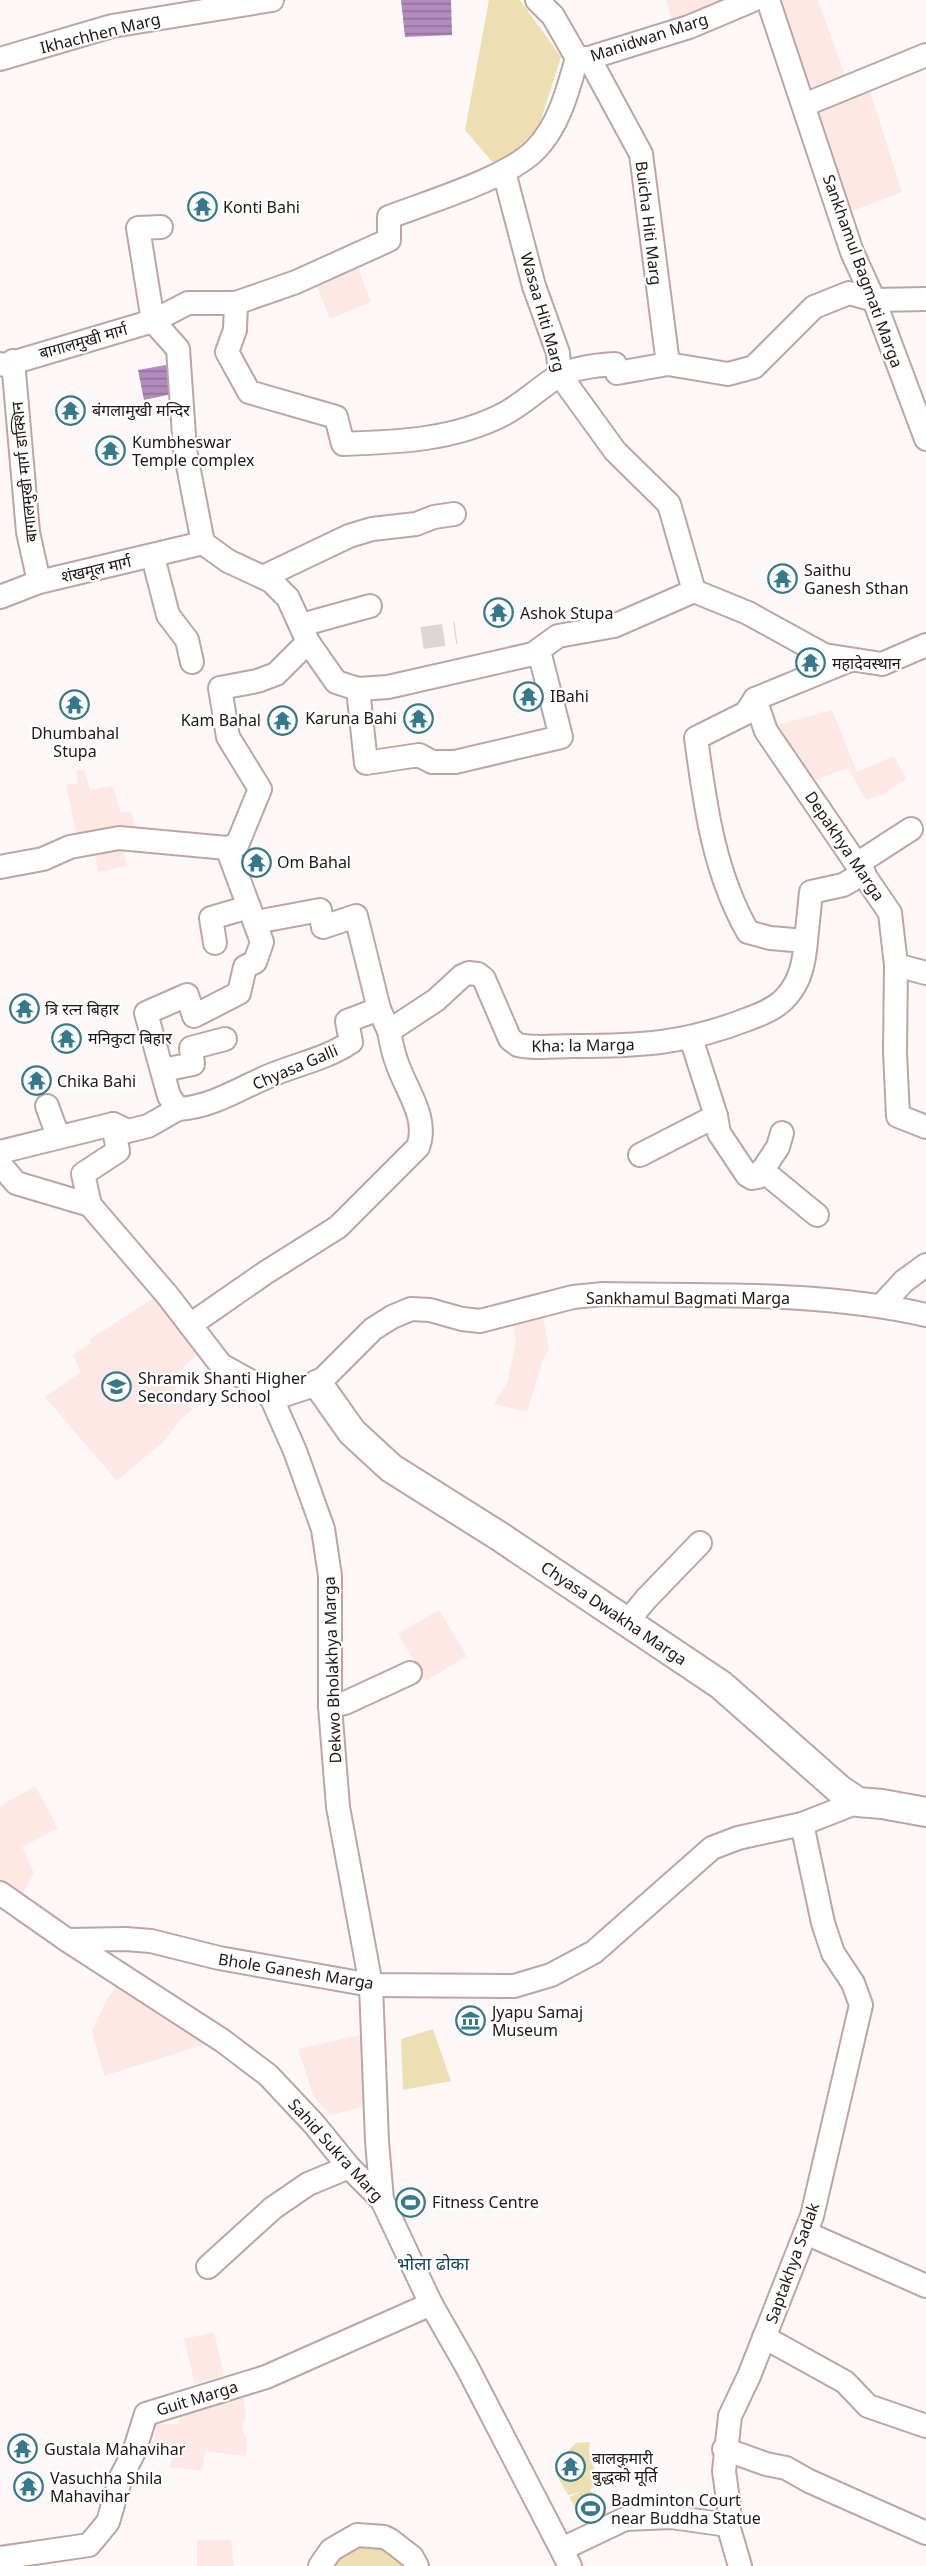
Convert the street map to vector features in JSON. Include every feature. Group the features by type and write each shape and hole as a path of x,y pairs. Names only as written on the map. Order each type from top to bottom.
{"main road":[{"name":"Chyasa Dwakha Marga","path":"318,1384 352,1432 391,1468 499,1536 721,1685 810,1765 858,1802 926,1812"}],"street":[{"name":"Ikhachhen Marg","path":"0,59 112,27 272,0"},
{"name":"Manidwan Marg","path":"583,58 689,27 753,0"},
{"name":"Sankhamul Bagmati Marga","path":"768,0 852,252 874,300 926,440"},
{"name":"Buicha Hiti Marg","path":"540,1 583,58 641,154 668,364"},
{"path":"804,105 926,55"},
{"path":"504,172 535,151 565,100 583,58"},
{"name":"बागालमुखी मार्ग","path":"6,363 153,321 188,303 236,303 296,282 389,240 389,216 504,172"},
{"name":"Wasaa Hiti Marg","path":"504,172 534,286 558,353 560,375 615,451 669,504 694,591"},
{"path":"161,227 138,228 153,321 178,349 185,450 203,543 228,561 271,581 288,598 304,633 336,682 358,689 387,687 518,658 539,651 558,636 614,626 694,591 748,613 824,655 882,664 926,645"},
{"path":"236,303 235,330 227,352 249,392 336,417 343,444 442,437 504,414 560,375 603,365 615,364 617,373 668,364 728,374 754,367 814,307 849,293 874,300 926,299"},
{"name":"बागालमुखी मार्ग डाक्शिन","path":"6,363 28,532 39,582"},
{"path":"263,577 349,536 372,529 416,524 434,517 454,514"},
{"name":"शंखमूल मार्ग","path":"0,597 39,582 203,543"},
{"name":"शंखमूल मार्ग","path":"153,556 168,615 187,640 192,662"},
{"path":"0,867 43,859 70,847 119,838 227,848 237,845 260,789 228,737 220,688 256,681 276,674 304,633 370,606"},
{"path":"358,689 366,763 419,755 432,762 455,762 561,737 539,651"},
{"path":"806,941 770,938 748,932 733,906 706,817 696,738 746,712 755,699 852,660"},
{"name":"Depakhya Marga","path":"755,699 766,731 890,913 896,965 895,1052 898,1116 926,1127"},
{"path":"860,868 911,829"},
{"path":"0,1152 112,1124 128,1131 148,1125 173,1103 146,1013 187,995 194,1016 239,993 245,967 255,962 262,942 227,848"},
{"name":"Kha: la Marga","path":"389,1031 436,1000 462,976 469,973 478,974 484,979 510,1040 518,1045 623,1046 691,1038 720,1030 768,1011 786,998 798,981 806,941 811,892 843,885 860,868"},
{"path":"190,1325 265,1273 338,1227 418,1147 423,1134 418,1112 397,1063 389,1031 379,1009 356,916 323,927 320,910 210,915 214,943"},
{"path":"896,965 926,973"},
{"name":"Chyasa Galli","path":"173,1103 196,1108 233,1095 269,1076 334,1053 351,1042 346,1021 379,1009"},
{"path":"691,1038 716,1116 719,1133 747,1175 752,1178 758,1177 778,1148 782,1133"},
{"path":"163,1070 194,1064 191,1048 225,1039"},
{"path":"47,1106 58,1136"},
{"path":"640,1155 716,1116"},
{"path":"112,1124 118,1151 83,1174 90,1205 168,1296 220,1365 261,1387 272,1399"},
{"path":"0,1164 16,1183 90,1205"},
{"path":"762,1170 817,1215"},
{"path":"882,1305 904,1281 926,1265"},
{"name":"Sankhamul Bagmati Marga","path":"272,1399 318,1384 374,1329 392,1317 411,1309 430,1310 462,1319 480,1321 573,1297 603,1293 783,1297 882,1305 926,1315"},
{"name":"Dekwo Bholakhya Marga","path":"272,1399 295,1451 322,1529 330,1576 330,1706 339,1806 371,1985 377,2141 382,2200"},
{"path":"627,1622 700,1543"},
{"path":"330,1706 354,1700 410,1673"},
{"path":"802,1824 858,1802"},
{"name":"Bhole Ganesh Marga","path":"67,1940 151,1941 219,1958 371,1985 514,1986 551,1975 594,1952 712,1848 738,1838 802,1824"},
{"name":"Saptakhya Sadak","path":"740,2566 728,2525 729,2507 724,2471 724,2449 730,2416 749,2376 812,2216 861,2005 853,1983 833,1953 823,1923 802,1824"},
{"name":"Sahid Sukra Marg","path":"0,1893 67,1940 223,2041 268,2075 314,2124 349,2167 382,2200 431,2304 467,2367 566,2558"},
{"path":"208,2268 273,2208 308,2184 349,2167"},
{"path":"806,2233 926,2286"},
{"name":"Guit Marga","path":"0,2558 89,2545 108,2522 121,2477 134,2452 146,2414 266,2377 431,2304"},
{"path":"764,2337 845,2382 868,2406 926,2426"},
{"path":"724,2449 766,2464 786,2468 809,2481 926,2533"},
{"path":"566,2558 625,2519 671,2517 728,2525"},
{"path":"320,2566 331,2550 357,2535 384,2537 390,2540 412,2558 417,2566"}],"shaded area":[{"path":"401,0 451,0 452,35 405,37"},
{"path":"489,0 520,0 561,57 538,129 518,151 495,165 465,130"},
{"path":"666,0 739,0 674,28"},
{"path":"771,0 818,0 845,75 803,90"},
{"path":"869,88 902,192 847,213 812,103"},
{"path":"357,265 371,302 330,319 315,281"},
{"path":"166,365 172,394 144,400 138,370"},
{"path":"832,710 857,772 894,756 906,779 884,794 866,800 848,768 809,782 770,727"},
{"path":"84,769 90,790 113,786 120,812 131,811 137,836 121,838 127,866 98,872 94,845 78,842 66,785 78,783 76,771"},
{"name":"Shramik Shanti Higher Secondary School","path":"157,1296 201,1349 174,1378 177,1395 193,1409 180,1420 163,1442 117,1481 45,1397 81,1372 73,1355 90,1343 90,1339"},
{"path":"543,1315 549,1350 543,1359 527,1412 494,1404 507,1384 516,1342 512,1321"},
{"path":"439,1610 467,1656 426,1681 398,1634"},
{"path":"35,1786 58,1828 22,1847 34,1873 22,1895 0,1880 0,1806"},
{"path":"120,1982 215,2041 104,2076 92,2031 107,1999"},
{"path":"433,2029 451,2081 403,2090 401,2039"},
{"path":"369,2033 375,2104 330,2115 313,2095 298,2049"},
{"path":"214,2332 224,2375 195,2384 184,2339"},
{"path":"243,2394 246,2416 242,2429 247,2439 246,2456 205,2451 202,2471 170,2467 174,2449 154,2450 156,2424 178,2424 185,2406"},
{"path":"590,2442 589,2449 596,2485 590,2490 613,2521 590,2531 569,2497 581,2492 568,2495 556,2474 567,2460 567,2452 576,2443"},
{"path":"197,2540 231,2540 234,2566 197,2566"},
{"path":"349,2542 390,2545 406,2566 323,2566"}],"tunnel":[{"path":"422,638 456,633"}],"place":[{"name":"Konti Bahi","path":"202,207"},
{"name":"बंगलामुखी मन्दिर","path":"71,410"},
{"name":"Kumbheswar Temple complex","path":"111,451"},
{"name":"Saithu Ganesh Sthan","path":"783,579"},
{"name":"Ashok Stupa","path":"499,613"},
{"name":"महादेवस्थान","path":"811,663"},
{"name":"IBahi","path":"529,696"},
{"name":"Dhumbahal Stupa","path":"75,705"},
{"name":"Karuna Bahi","path":"418,718"},
{"name":"Kam Bahal","path":"282,720"},
{"name":"Om Bahal","path":"256,862"},
{"name":"त्रि रत्न बिहार","path":"24,1009"},
{"name":"मनिकुटा बिहार","path":"67,1038"},
{"name":"Chika Bahi","path":"36,1081"},
{"name":"Shramik Shanti Higher Secondary School","path":"117,1387"},
{"name":"Jyapu Samaj Museum","path":"471,2021"},
{"name":"Fitness Centre","path":"411,2202"},
{"name":"Gustala Mahavihar","path":"23,2449"},
{"name":"बालकुमारी बुद्धको मूर्ति","path":"571,2467"},
{"name":"Vasuchha Shila Mahavihar","path":"29,2487"},
{"name":"Badminton Court near Buddha Statue","path":"590,2509"}],"district":[{"name":"भोला ढोका","path":"433,2263"}]}
